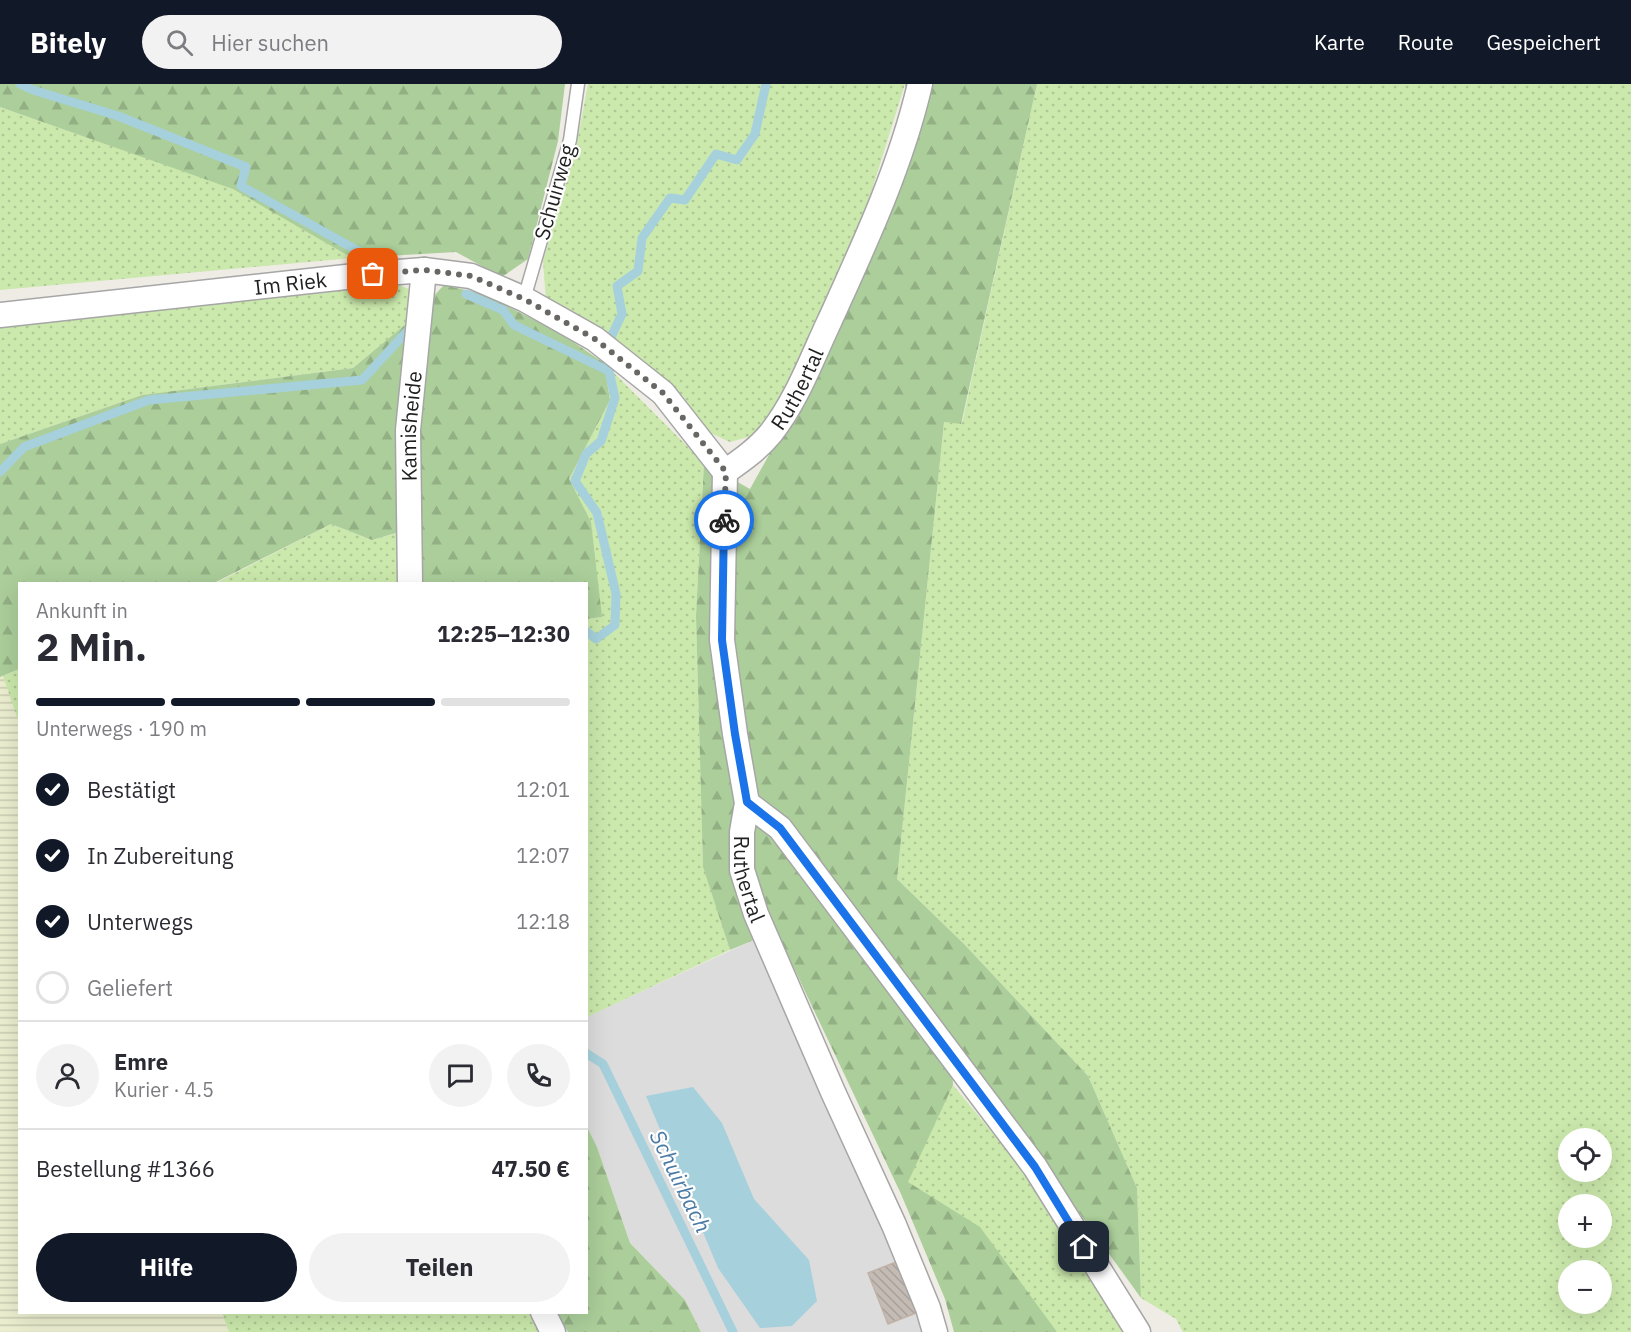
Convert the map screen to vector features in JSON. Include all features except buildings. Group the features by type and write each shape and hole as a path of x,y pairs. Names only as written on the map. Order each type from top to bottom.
{"street":[{"name":"Ruthertal","path":"920,84 896,166 868,238 795,396 772,432 757,449 726,472 722,640 747,802 742,832 742,870 756,914 833,1092 894,1225 928,1308 935,1332"},
{"name":"Im Riek","path":"0,315 361,275 424,270 471,276 524,299 595,339 663,393 726,472"},
{"name":"Kamisheide","path":"410,582 408,430 424,270"},
{"path":"747,802 780,828 1035,1167 1138,1332"},
{"path":"544,1314 553,1332"}],"lane":[{"name":"Schuirweg","path":"524,299 570,140 578,84"}],"shaded area":[{"path":"754,940 896,1232 927,1332 701,1332 685,1300 630,1243 597,1147 588,1129 588,1016"}],"green space":[{"path":"0,84 565,84 558,141 528,259 502,277 456,252 352,258 233,189 0,107"},
{"path":"588,84 905,84 857,238 787,389 759,434 730,442 706,431 683,396 624,349 546,301 543,261 576,148"},
{"path":"905,84 1037,84 961,424 944,422 897,879 964,944 1088,1076 1137,1188 1141,1298 1044,1164 951,1043 953,1085 908,1182 980,1227 1057,1332 954,1332 945,1299 901,1194 774,926 754,940 730,950 703,867 696,616 704,463 750,489 819,365 910,143"},
{"path":"1037,84 1631,84 1631,1332 1183,1332 1176,1319 1141,1298 1137,1188 1088,1076 964,944 897,879 944,422 962,423"},
{"path":"0,107 233,188 352,258 0,290"},
{"path":"393,283 412,290 413,318 353,368 142,395 0,444 0,321"},
{"path":"444,285 486,295 563,335 604,363 610,400 569,479 591,522 602,617 588,619 588,582 422,582 420,526 372,540 331,524 216,582 18,582 18,669 0,677 0,444 142,395 353,368 413,318"},
{"path":"604,363 704,463 696,616 703,866 730,950 588,1017 588,619 602,617 569,479 610,400"},
{"path":"331,524 372,540 401,532 401,582 218,582"},
{"path":"18,669 18,720 3,676"},
{"path":"3,676 18,717 18,1314 222,1314 229,1332 0,1332 0,677"},
{"path":"953,1085 1021,1167 1124,1332 1057,1332 907,1182"},
{"path":"588,1129 597,1147 630,1243 685,1300 701,1332 568,1332 559,1314 588,1314"},
{"path":"222,1314 533,1314 542,1332 229,1332"}],"water":[{"path":"693,1087 722,1123 754,1199 809,1260 817,1301 792,1326 760,1328 718,1268 646,1096"}],"waterway":[{"path":"20,84 118,116 246,167 241,186 369,257"},
{"name":"Schuirbach","path":"612,335 622,314 617,286 638,271 642,238 670,198 685,200 716,154 737,160 755,134 766,84"},
{"path":"466,294 503,310 514,325 609,371"},
{"path":"0,472 24,447 149,400 362,380 411,327"},
{"name":"Schuirbach","path":"588,633 596,639 615,625 616,594 597,513 575,481 586,454 601,441 615,398 609,371 610,363"},
{"name":"Schuirbach","path":"588,1054 603,1064 733,1332"}],"way so far":[{"path":"373,274 424,270 471,276 524,299 595,339 663,393 699,435 726,472 724,520"}],"route":[{"path":"724,520 722,640 747,802 780,828 1035,1167 1084,1247"}]}
